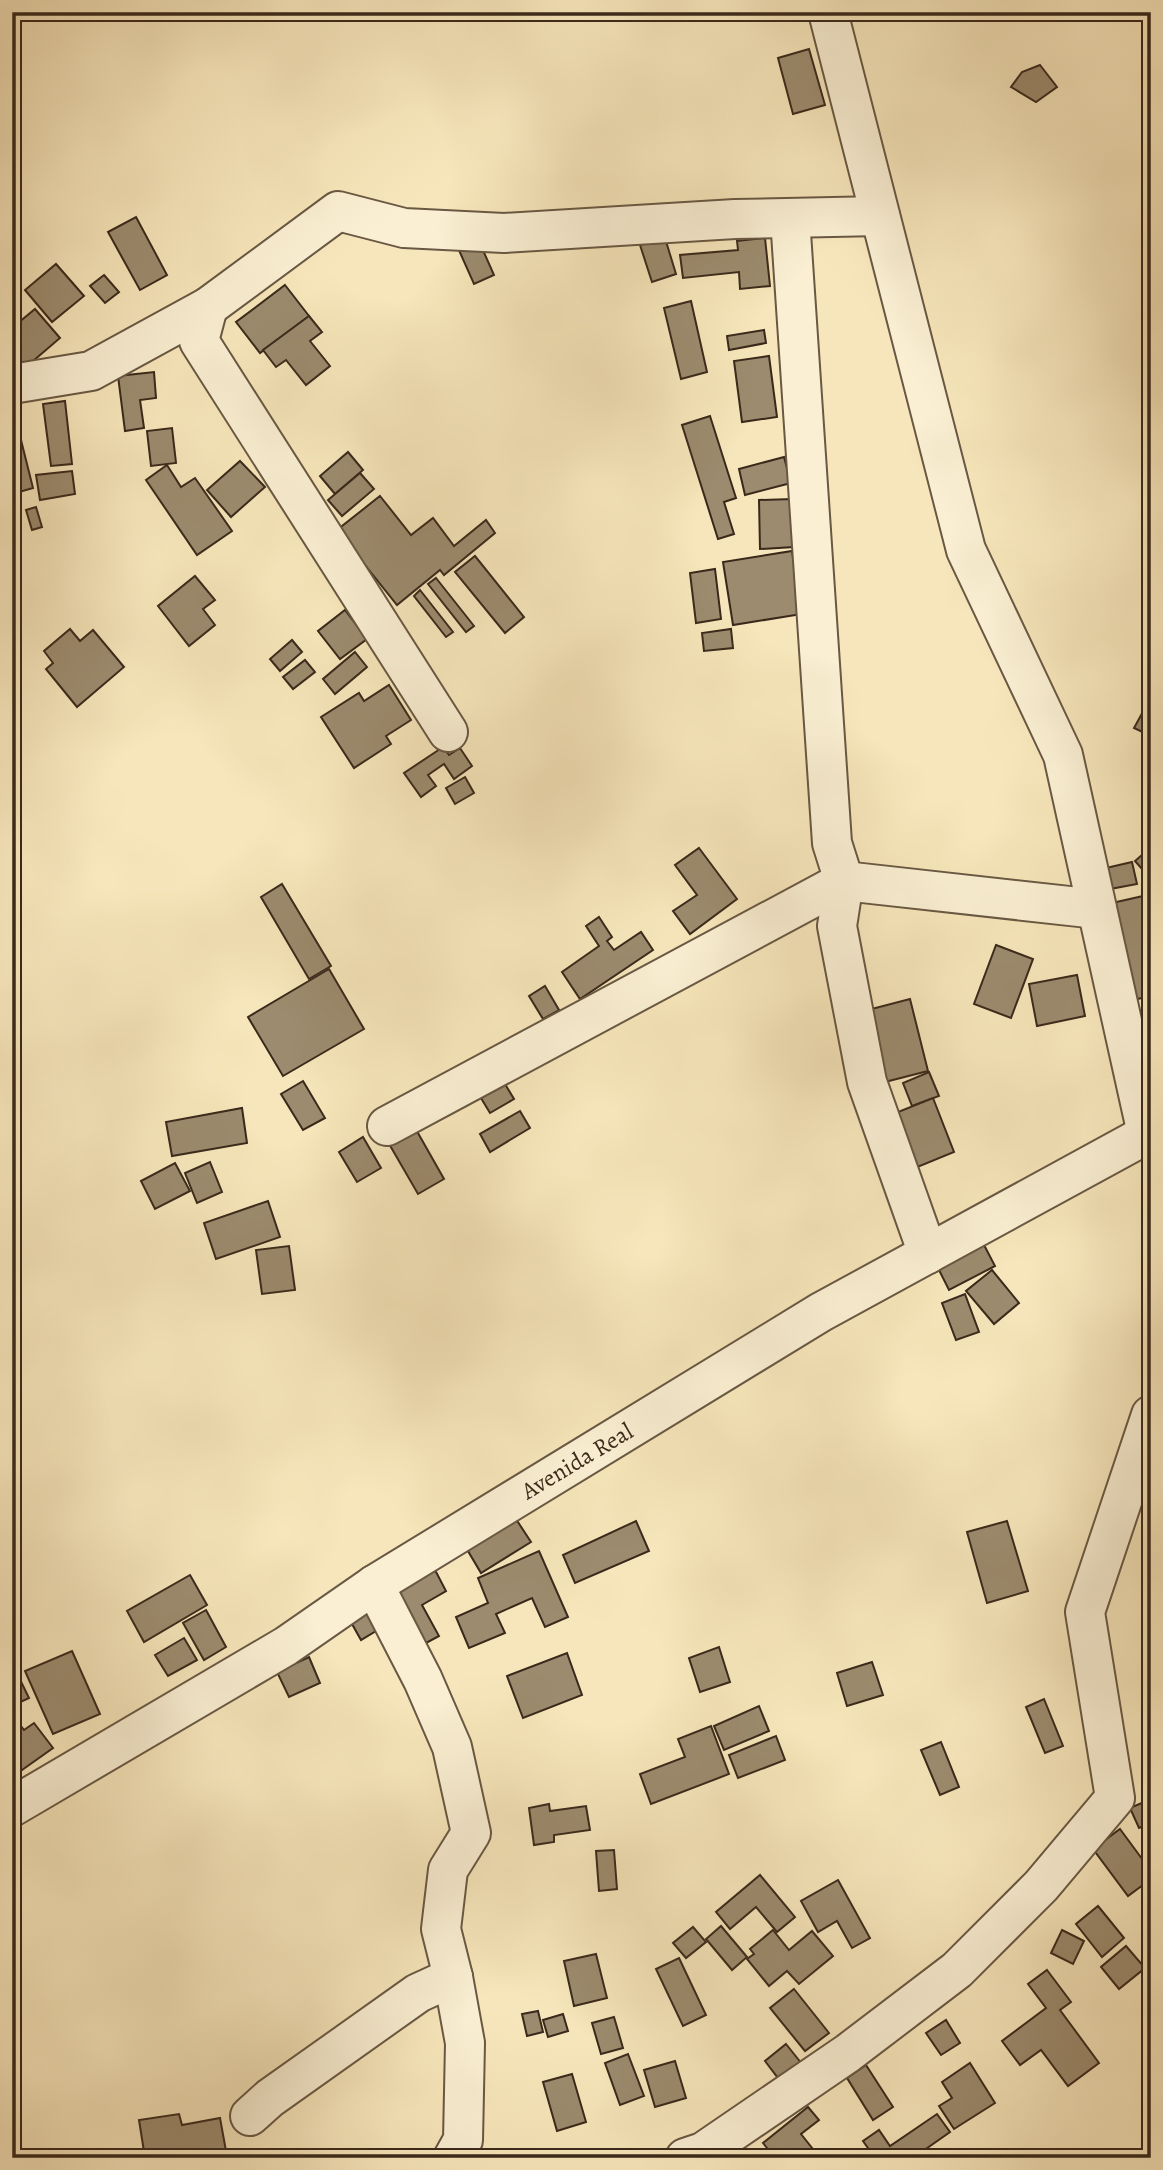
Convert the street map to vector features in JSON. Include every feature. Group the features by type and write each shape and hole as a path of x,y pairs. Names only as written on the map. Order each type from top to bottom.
{"street":[{"path":"828,12 966,550 1062,755 1150,1136"},
{"path":"12,384 92,371 208,307 338,211 404,228 504,233 880,216"},
{"path":"790,218 832,843 844,881 837,926 867,1082 928,1254"},
{"path":"208,307 199,341 448,732"},
{"path":"387,1126 844,881 1097,909"},
{"name":"Avenida Real","path":"12,1807 286,1646 374,1585 821,1312 1150,1136"},
{"path":"685,2158 703,2152 836,2060 957,1970 1041,1886 1115,1798 1085,1612 1151,1415"},
{"path":"374,1585 423,1680 452,1747 471,1833 448,1870 440,1929 453,1978 465,2043 463,2140 453,2158"},
{"path":"250,2116 270,2098 418,1993 453,1978"}],"building":[{"path":"809,49 825,105 793,114 778,58"},
{"path":"1040,65 1057,87 1036,102 1011,87 1022,72"},
{"path":"136,217 167,275 140,290 108,232"},
{"path":"665,238 676,274 652,282 640,245"},
{"path":"765,238 770,286 740,289 739,272 683,278 680,255 738,250 737,241"},
{"path":"478,239 494,275 474,284 458,248"},
{"path":"56,264 84,296 52,322 25,290"},
{"path":"104,275 119,292 105,303 90,286"},
{"path":"285,285 309,316 260,353 236,322"},
{"path":"691,301 707,372 681,379 664,308"},
{"path":"35,309 60,338 26,367 12,350 12,328"},
{"path":"309,316 322,332 310,341 330,366 306,385 286,360 276,367 263,350"},
{"path":"764,330 766,343 729,350 727,336"},
{"path":"769,356 777,417 742,422 734,361"},
{"path":"154,372 156,398 140,400 144,428 125,431 118,376"},
{"path":"65,401 72,464 51,466 43,404"},
{"path":"710,416 736,498 724,502 734,534 718,539 682,425"},
{"path":"172,428 176,463 151,466 147,431"},
{"path":"19,432 33,488 19,492 12,463 12,434"},
{"path":"348,452 363,470 335,494 320,476"},
{"path":"784,457 791,483 745,495 739,469"},
{"path":"240,461 265,487 231,517 207,490"},
{"path":"167,465 181,487 195,478 232,531 197,555 146,480"},
{"path":"72,471 75,494 40,500 36,475"},
{"path":"360,473 374,489 342,516 328,500"},
{"path":"380,496 411,535 433,518 454,546 486,520 495,533 444,575 440,570 397,605 337,530"},
{"path":"792,499 794,547 760,549 759,500"},
{"path":"36,507 42,527 32,530 26,510"},
{"path":"792,551 802,614 733,625 723,562"},
{"path":"475,556 524,617 505,633 455,572"},
{"path":"715,569 721,619 696,623 690,573"},
{"path":"195,576 215,600 203,609 215,625 189,646 158,606"},
{"path":"436,578 474,626 466,632 428,584"},
{"path":"420,590 453,632 446,637 414,596"},
{"path":"345,610 367,639 340,659 318,631"},
{"path":"70,629 80,641 93,630 124,667 77,707 46,669 53,663 44,651"},
{"path":"731,629 733,648 704,651 702,633"},
{"path":"292,640 302,652 280,671 270,659"},
{"path":"355,652 367,667 335,694 323,679"},
{"path":"305,660 315,672 293,689 283,677"},
{"path":"389,685 411,720 386,736 391,744 354,768 321,717 359,693 364,701"},
{"path":"1151,697 1151,736 1134,728"},
{"path":"443,747 449,755 460,748 472,766 454,779 444,764 428,775 436,786 421,797 404,773"},
{"path":"465,777 474,793 455,804 446,788"},
{"path":"1151,847 1151,878 1150,878 1135,861"},
{"path":"699,848 737,899 690,934 673,911 697,895 675,865"},
{"path":"1132,862 1137,884 1110,889 1106,868"},
{"path":"282,884 331,966 309,979 261,897"},
{"path":"1143,896 1151,931 1151,996 1133,1000 1112,903"},
{"path":"599,917 612,937 607,941 614,950 641,932 653,950 580,999 562,972 599,946 586,926"},
{"path":"996,945 1033,959 1011,1018 974,1004"},
{"path":"329,969 364,1029 283,1076 248,1017"},
{"path":"1077,975 1085,1016 1037,1026 1029,984"},
{"path":"545,986 559,1010 543,1019 529,996"},
{"path":"910,999 928,1071 881,1083 864,1011"},
{"path":"929,1072 939,1096 912,1106 903,1083"},
{"path":"303,1081 325,1118 303,1130 281,1094"},
{"path":"505,1084 514,1099 490,1113 481,1098"},
{"path":"933,1098 954,1152 915,1168 893,1114"},
{"path":"242,1108 247,1143 172,1156 166,1122"},
{"path":"520,1111 530,1128 490,1152 480,1134"},
{"path":"414,1126 444,1179 418,1194 388,1142"},
{"path":"363,1137 381,1168 357,1182 339,1152"},
{"path":"210,1162 222,1192 197,1203 185,1173"},
{"path":"175,1163 190,1191 155,1209 141,1181"},
{"path":"268,1201 280,1237 216,1259 204,1223"},
{"path":"983,1243 995,1266 949,1290 937,1266"},
{"path":"289,1246 295,1290 262,1294 256,1250"},
{"path":"992,1270 1019,1303 994,1324 966,1291"},
{"path":"965,1294 979,1332 956,1340 942,1303"},
{"path":"514,1516 531,1542 481,1573 465,1546"},
{"path":"636,1521 649,1551 575,1583 563,1555"},
{"path":"1007,1521 1028,1591 987,1603 967,1532"},
{"path":"539,1551 568,1617 545,1627 532,1598 496,1614 505,1633 469,1648 456,1617 488,1603 478,1578"},
{"path":"434,1568 446,1591 422,1605 439,1636 417,1648 388,1593"},
{"path":"190,1575 207,1605 144,1642 127,1611"},
{"path":"371,1600 386,1625 361,1640 347,1615"},
{"path":"206,1610 226,1647 204,1660 183,1623"},
{"path":"184,1638 197,1660 168,1676 155,1655"},
{"path":"719,1647 730,1682 700,1692 689,1658"},
{"path":"72,1651 100,1714 53,1734 25,1671"},
{"path":"567,1653 582,1695 523,1718 507,1676"},
{"path":"309,1657 320,1683 289,1697 277,1672"},
{"path":"872,1662 883,1695 847,1706 837,1673"},
{"path":"12,1663 29,1698 12,1706"},
{"path":"1044,1699 1063,1746 1045,1753 1026,1707"},
{"path":"759,1706 769,1731 724,1750 714,1726"},
{"path":"12,1714 24,1730 34,1723 53,1748 15,1775 12,1772"},
{"path":"711,1726 729,1774 651,1804 640,1774 685,1757 678,1739"},
{"path":"776,1736 785,1760 738,1778 729,1755"},
{"path":"941,1742 959,1787 940,1795 921,1750"},
{"path":"1151,1799 1151,1823 1139,1828 1130,1808"},
{"path":"549,1804 550,1811 586,1806 590,1830 554,1835 554,1842 534,1845 529,1808"},
{"path":"1120,1829 1151,1871 1151,1879 1128,1896 1093,1849"},
{"path":"614,1850 617,1889 599,1891 596,1851"},
{"path":"760,1875 795,1917 777,1932 756,1907 730,1929 716,1912"},
{"path":"838,1880 870,1938 852,1948 837,1921 818,1932 801,1901"},
{"path":"1098,1906 1124,1938 1102,1957 1076,1924"},
{"path":"721,1926 747,1957 732,1970 706,1939"},
{"path":"693,1927 706,1942 686,1958 673,1943"},
{"path":"773,1930 789,1950 812,1931 833,1956 799,1984 787,1971 769,1986 747,1959 754,1954 750,1949"},
{"path":"1062,1930 1084,1941 1073,1964 1051,1953"},
{"path":"1126,1946 1145,1968 1119,1989 1101,1967"},
{"path":"596,1954 607,1998 574,2006 564,1961"},
{"path":"679,1958 706,2015 683,2026 656,1969"},
{"path":"1047,1970 1071,2002 1060,2010 1099,2063 1068,2086 1041,2050 1020,2065 1002,2041 1046,2008 1028,1984"},
{"path":"794,1989 829,2033 805,2051 770,2008"},
{"path":"538,2011 543,2032 527,2036 522,2014"},
{"path":"563,2014 568,2031 548,2037 543,2020"},
{"path":"614,2017 623,2048 601,2054 592,2023"},
{"path":"946,2020 960,2043 941,2055 926,2033"},
{"path":"786,2044 802,2064 781,2082 765,2061"},
{"path":"628,2054 644,2096 620,2105 605,2063"},
{"path":"675,2061 686,2098 655,2107 644,2070"},
{"path":"970,2063 995,2103 954,2129 939,2106 952,2098 942,2082"},
{"path":"866,2065 893,2107 873,2120 847,2078"},
{"path":"572,2074 586,2122 557,2131 543,2082"},
{"path":"808,2107 819,2120 801,2134 820,2158 787,2158 783,2153 775,2158 763,2143"},
{"path":"179,2114 182,2125 220,2118 226,2151 188,2157 187,2152 145,2158 139,2120"},
{"path":"937,2114 950,2132 913,2158 875,2158 863,2141 879,2130 890,2146"}]}
